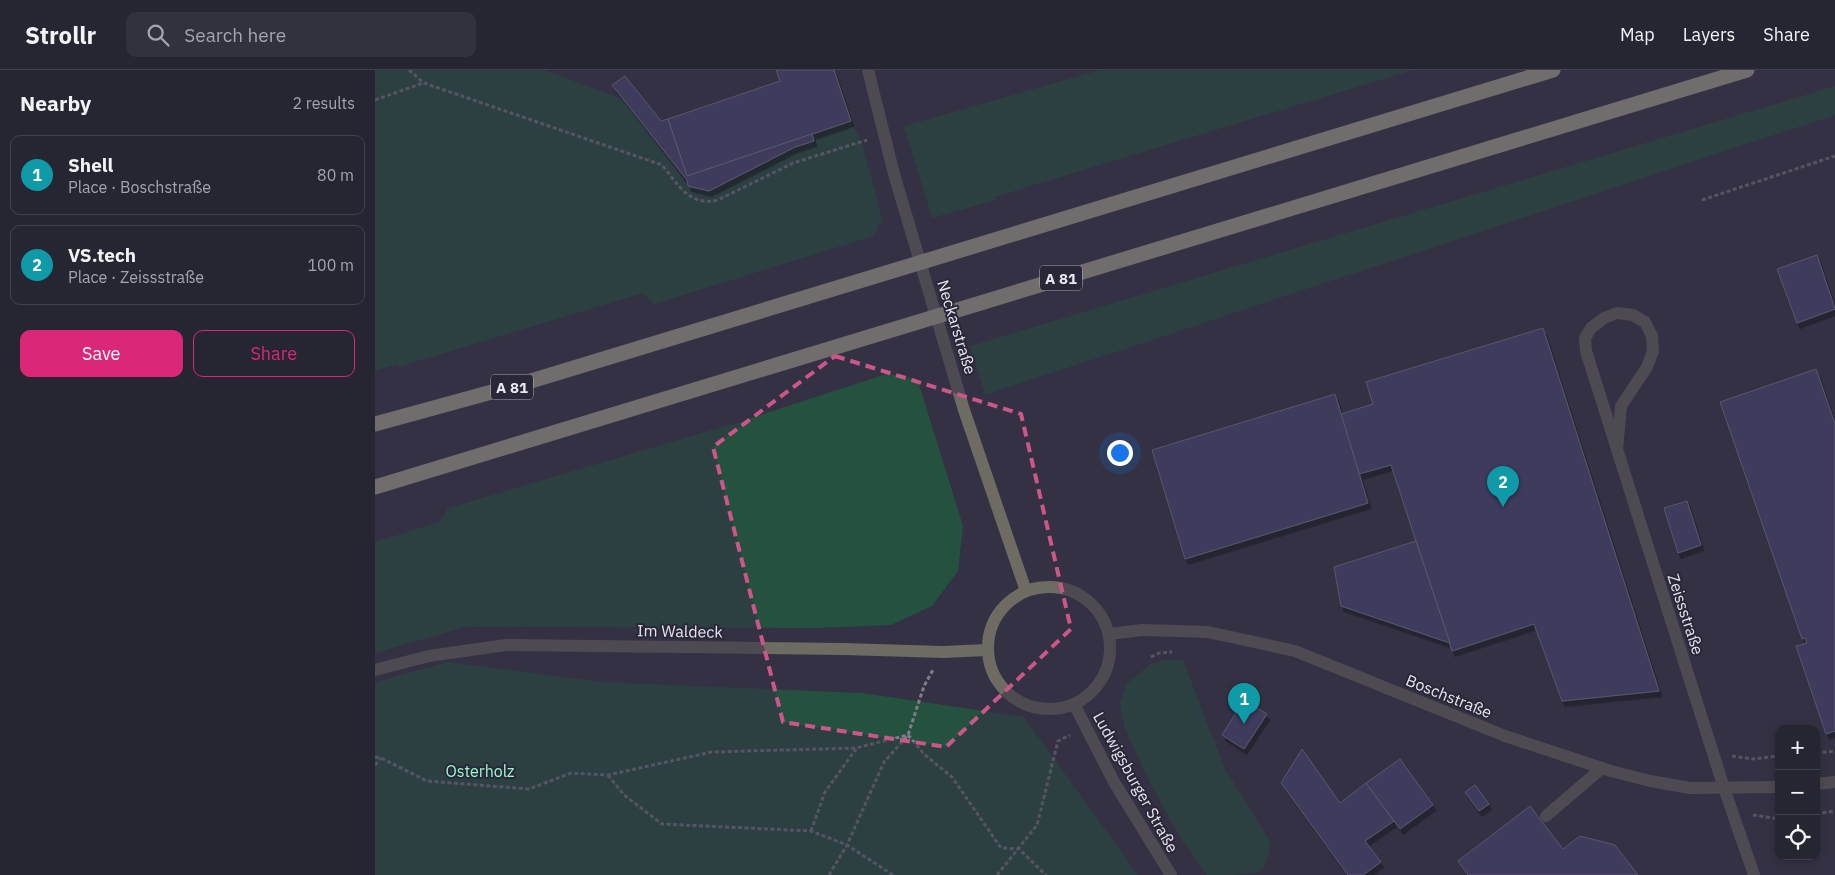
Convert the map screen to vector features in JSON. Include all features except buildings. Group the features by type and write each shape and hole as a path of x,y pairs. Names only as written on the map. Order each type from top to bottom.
{"highway":[{"name":"A 81","path":"375,424 521,384 1553,70"},
{"name":"A 81","path":"375,487 1747,70"}],"street":[{"name":"Neckarstraße","path":"868,70 894,174 965,410 1026,591"},
{"name":"Zeissstraße","path":"1617,450 1621,406 1647,366 1653,351 1652,336 1645,322 1633,315 1617,313 1604,318 1591,328 1585,338 1586,351 1617,450 1724,788 1754,875"},
{"path":"1046,586 1067,589 1086,598 1101,614 1109,634 1111,650 1108,667 1100,682 1089,695 1074,704 1058,709 1041,709 1024,704 1009,695 998,682 990,667 987,650 993,621 1012,598 1026,591 1046,586"},
{"name":"Boschstraße","path":"1109,634 1142,630 1208,632 1295,651 1505,736 1602,768 1649,781 1690,788 1775,787"},
{"name":"Im Waldeck","path":"375,670 429,656 506,645 943,652 987,650"},
{"name":"Ludwigsburger Straße","path":"1074,704 1114,782 1171,875"},
{"path":"1546,816 1602,768"},
{"path":"1820,784 1835,782"}],"path":[{"path":"409,70 424,82 662,164 685,192 701,202 717,200 793,164 862,143 885,132"},
{"path":"375,100 424,82"},
{"path":"1702,200 1835,156"},
{"path":"829,875 847,845 884,762 908,735 924,686 943,652"},
{"path":"997,875 1037,825 1058,741 1086,727"},
{"path":"375,757 381,758 427,781 529,789 571,773 608,776 712,752 856,748 908,735"},
{"path":"908,735 925,755 952,777 1001,848 1019,849 1046,875"},
{"path":"811,831 825,792 856,748"},
{"path":"1820,753 1835,751"},
{"path":"1713,753 1753,759 1775,756"},
{"path":"375,765 381,758"},
{"path":"608,776 624,795 662,824 811,831 847,845 893,875"},
{"path":"1820,813 1835,811"}],"highlighted area":[{"path":"835,356 1021,414 1071,629 946,747 783,722 713,447"}],"green space":[{"path":"375,70 544,70 623,99 688,186 814,141 812,134 851,121 862,143 883,222 879,224 874,236 654,304 643,293 398,367 397,364 375,371"},
{"path":"1100,70 1413,70 995,197 996,200 932,218 904,126"},
{"path":"1835,86 1835,115 985,395 970,346"},
{"path":"886,374 917,378 963,526 958,571 932,606 891,625 818,628 466,627 375,653 375,542 439,522 448,508 742,421"},
{"path":"1165,660 1183,660 1224,767 1270,841 1269,853 1260,871 1243,874 1207,875 1177,832 1146,775 1124,726 1120,703 1126,684 1151,664"},
{"name":"Osterholz","path":"448,662 601,682 862,693 1024,717 1138,875 375,875 375,682"}],"place":[{"name":"VS.tech","path":"1503,507"},
{"name":"Shell","path":"1244,724"}]}
